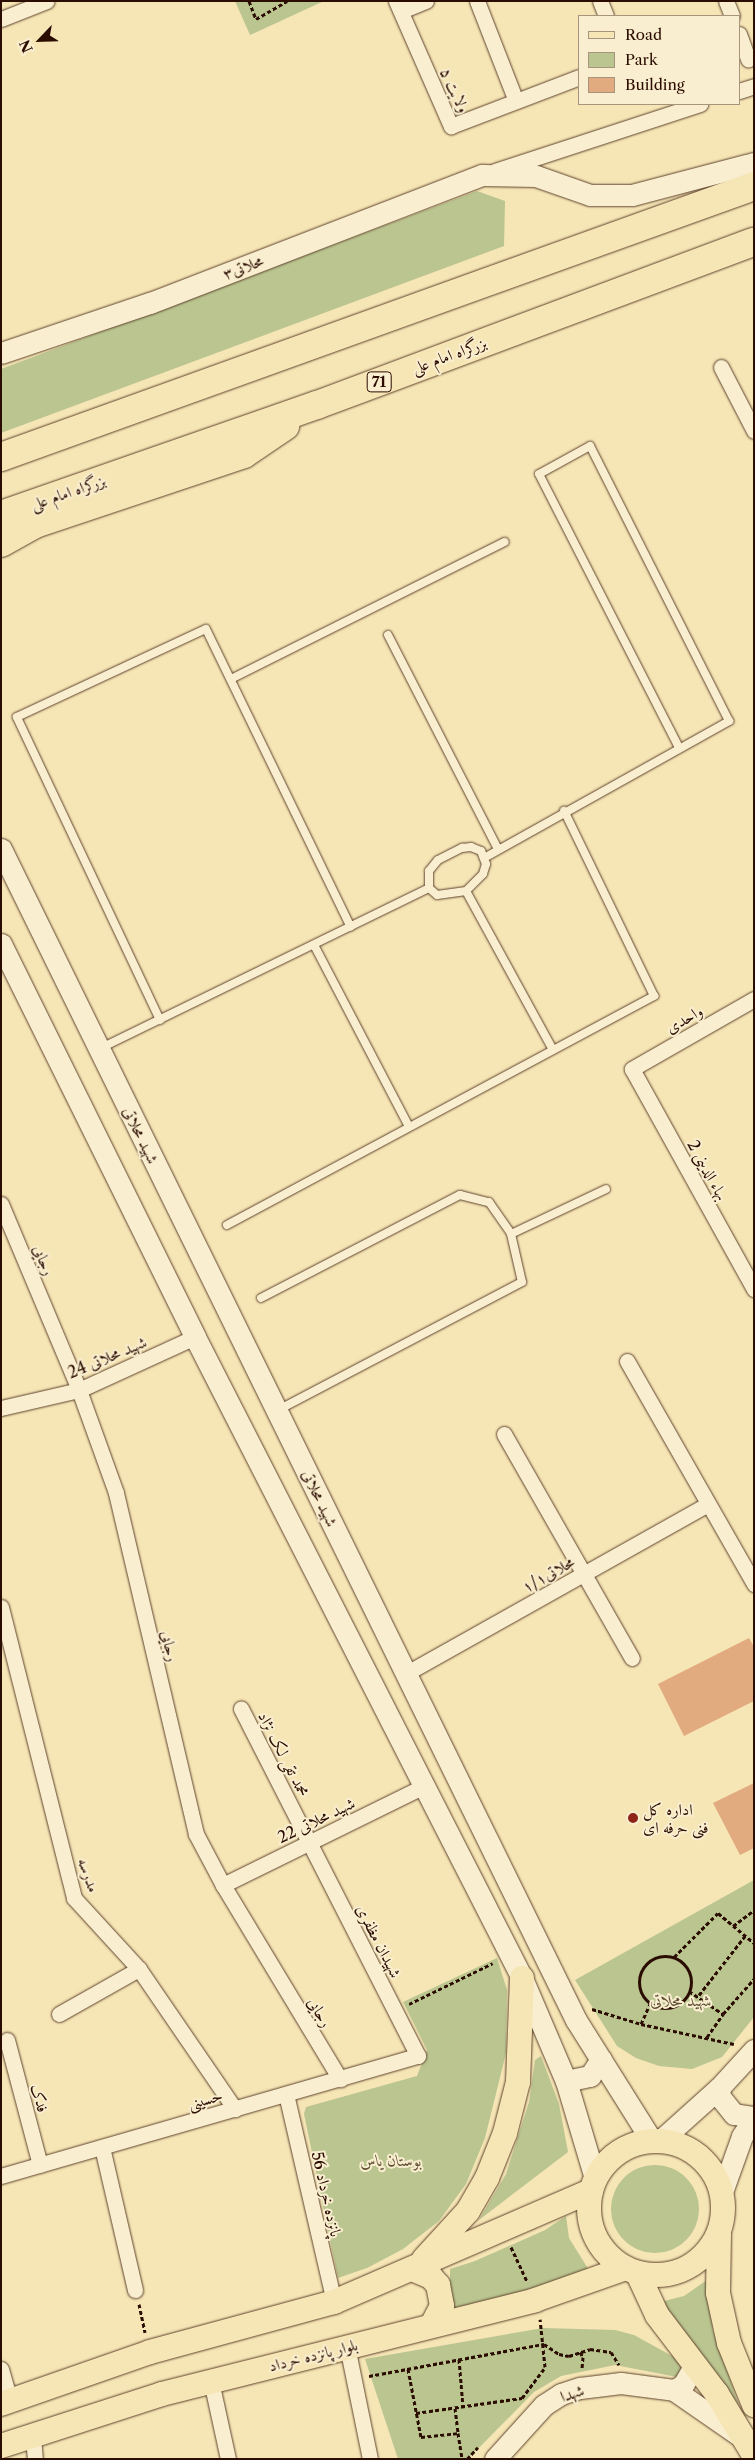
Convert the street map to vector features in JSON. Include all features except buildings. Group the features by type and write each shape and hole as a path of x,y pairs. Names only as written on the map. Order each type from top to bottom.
{"highway":[{"path":"1,457 754,186"},
{"name":"بزرگراه امام علی","path":"1,515 317,405 754,242"},
{"path":"1,543 35,524 244,454 317,405"}],"main road":[{"path":"482,175 536,176 590,195 632,195 754,163"},
{"name":"محلاتی۳","path":"1,353 150,303 482,175"},
{"name":"شهید محلاتی","path":"1,849 566,2000 601,2059 656,2141"},
{"path":"1,944 195,1337 522,1978 566,2082 593,2184 589,2217 594,2236 605,2253 632,2271 657,2316 695,2365 750,2447"},
{"path":"416,2267 468,2211 487,2178 505,2133 518,2082 522,1978"},
{"path":"656,2141 719,2088 749,2048"},
{"path":"566,2082 590,2076 601,2059"},
{"path":"719,2088 720,2098 734,2114 754,2118 742,2136 722,2192"},
{"path":"5,2403 150,2352 334,2302 502,2229 593,2184 616,2154 630,2146 656,2141 693,2151 716,2176 722,2192 724,2206 719,2234 718,2293 729,2342 754,2405"},
{"path":"632,2271 671,2275 686,2269 711,2248 719,2234"},
{"path":"416,2267 438,2286 442,2306 432,2324"},
{"name":"بلوار پانزده خرداد","path":"1,2446 34,2448 211,2381 432,2324 535,2300 632,2271"},
{"path":"674,2390 683,2385 695,2365"},
{"name":"شهدا","path":"495,2459 524,2425 561,2394 580,2388 621,2383 674,2390 750,2447"}],"street":[{"path":"1,19 47,1"},
{"path":"399,6 426,1"},
{"path":"477,1 516,101"},
{"path":"600,1 606,15"},
{"path":"726,1 732,15"},
{"name":"ولایت ۵","path":"399,6 451,126 578,77"},
{"path":"740,37 748,59"},
{"path":"740,91 754,86"},
{"path":"482,175 697,105"},
{"path":"721,367 754,430"},
{"name":"واحدی","path":"632,1069 754,999"},
{"name":"بهاء الدینی 2","path":"632,1069 754,1288"},
{"name":"رجایی","path":"1,1204 79,1390 116,1493 196,1834 223,1886 340,2078"},
{"name":"شهید محلاتی 24","path":"1,1408 79,1390 195,1337"},
{"path":"627,1361 754,1584"},
{"path":"504,1434 632,1658"},
{"name":"محلاتی۱/۱","path":"405,1674 708,1504"},
{"name":"مدرسه","path":"1,1607 74,1898 139,1969 235,2109"},
{"name":"محمد تقی لک نژاد","path":"241,1708 309,1842"},
{"name":"شهید محلاتی 22","path":"223,1886 424,1786"},
{"name":"شهیدان مظفری","path":"309,1842 418,2056"},
{"path":"59,2014 139,1969"},
{"name":"فدک","path":"7,2040 40,2165"},
{"name":"حسینی","path":"1,2176 418,2056"},
{"name":"پانزده خرداد 56","path":"286,2094 334,2302"},
{"path":"102,2147 135,2290"},
{"path":"346,2346 370,2459"},
{"path":"1,2369 5,2403"},
{"path":"211,2381 228,2459"}],"lane":[{"path":"484,858 564,811 679,748 729,720 590,446 539,474 679,748"},
{"path":"230,679 505,542"},
{"path":"160,1020 17,718 206,629 351,926"},
{"path":"388,635 498,849"},
{"path":"227,1224 654,996 564,811"},
{"path":"471,847 481,851 484,858 486,864 483,874 466,891 437,895 429,888 429,871 438,860 452,852 471,847"},
{"path":"98,1049 429,888"},
{"path":"466,891 553,1050"},
{"path":"314,945 409,1127"},
{"path":"511,1234 606,1189"},
{"path":"262,1298 460,1194 489,1202 511,1234 522,1282 278,1410"}],"path":[{"path":"249,1 256,19 287,1"},
{"path":"733,1926 754,1910"},
{"path":"674,1957 718,1913 754,1943"},
{"path":"699,1995 745,1936"},
{"path":"395,2011 510,1955"},
{"path":"658,1956 674,1957 687,1967 692,1983 686,1998 673,2007 656,2007 643,1996 639,1981 644,1965 658,1956"},
{"path":"707,2037 723,2014 754,1979"},
{"path":"689,1991 699,1995 723,2014"},
{"path":"566,2000 641,2024 707,2037 749,2048"},
{"path":"641,2024 651,2002"},
{"path":"416,2414 522,2398 545,2367 544,2344 535,2300 502,2229"},
{"path":"135,2290 150,2352"},
{"path":"353,2379 544,2344 559,2354 569,2356 590,2349 611,2352 617,2358 621,2383"},
{"path":"459,2359 463,2406"},
{"path":"408,2369 421,2437 458,2433"},
{"path":"455,2408 462,2459"}],"green space":[{"path":"235,1 324,1 250,35"},
{"path":"477,191 505,201 504,246 1,433 1,369"},
{"name":"شهید محلاتی","path":"754,1880 754,2017 722,2057 692,2069 659,2066 636,2058 617,2046 575,1980"},
{"name":"بوستان یاس","path":"497,1958 507,1990 506,2053 485,2138 466,2184 439,2221 403,2249 367,2268 338,2278 304,2114 306,2107 417,2076 427,2050 403,2002"},
{"path":"541,2056 559,2104 568,2152 479,2220 506,2174 529,2102 535,2060"},
{"path":"655,2165 672,2168 686,2178 696,2192 699,2209 696,2226 686,2240 672,2250 655,2253 638,2250 624,2240 614,2226 611,2209 614,2192 624,2178 638,2168"},
{"path":"566,2216 569,2238 592,2275 450,2314 450,2269 475,2261 545,2230"},
{"path":"707,2280 713,2331 739,2405 660,2302 684,2296"},
{"path":"543,2328 615,2330 634,2335 674,2357 685,2368 677,2377 615,2365 561,2376 534,2392 468,2459 398,2459 365,2359"}],"place":[{"name":"اداره کل فنی حرفه ای","path":"633,1818"}]}
